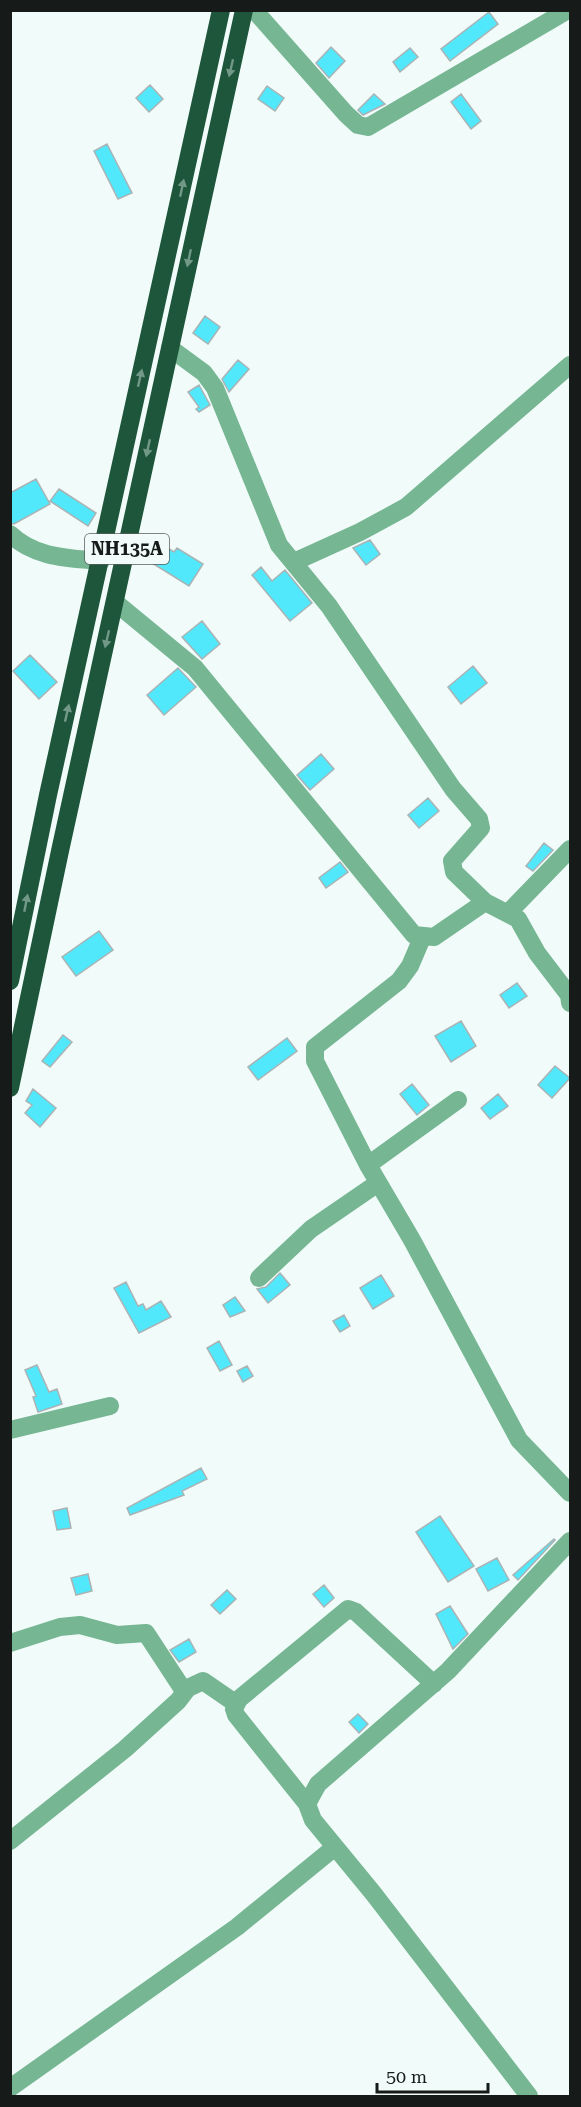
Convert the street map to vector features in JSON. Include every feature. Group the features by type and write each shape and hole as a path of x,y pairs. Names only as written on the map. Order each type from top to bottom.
{"highway":[{"name":"NH135A","path":"10,981 48,795 221,10"},
{"name":"NH135A","path":"10,1088 244,10"}],"street":[{"path":"254,10 346,114 358,125 368,128 568,10"},
{"path":"170,348 204,373 215,388 279,545 329,606 453,789 479,819 481,828 452,861 451,868 485,902 509,912 525,928 537,953 568,995 570,1003"},
{"path":"294,562 360,532 406,507 570,365"},
{"path":"10,534 32,550 42,553 101,561"},
{"path":"116,603 195,668 407,929 422,938 434,937 485,902"},
{"path":"509,912 570,849"},
{"path":"422,938 410,966 399,981 315,1047 315,1061 368,1165 519,1440 570,1493"},
{"path":"368,1165 458,1100"},
{"path":"259,1278 311,1230 378,1183"},
{"path":"10,1430 110,1406"},
{"path":"307,1804 318,1784 434,1684 570,1541"},
{"path":"235,1703 348,1609 356,1612 434,1684"},
{"path":"10,1643 60,1627 81,1624 117,1635 146,1633 178,1684 188,1688"},
{"path":"10,1841 125,1749 178,1701 188,1688 203,1681 235,1703"},
{"path":"235,1703 236,1715 307,1804 313,1820 529,2097"},
{"path":"10,2088 237,1927 335,1847"}],"building":[{"path":"489,12 498,24 450,61 441,49"},
{"path":"331,47 345,61 329,78 316,63"},
{"path":"410,48 418,57 400,72 393,62"},
{"path":"150,85 163,99 149,112 136,98"},
{"path":"267,86 284,98 275,111 258,99"},
{"path":"374,94 385,104 363,115 358,110"},
{"path":"461,94 481,121 471,129 451,102"},
{"path":"107,144 132,193 118,199 94,151"},
{"path":"205,316 220,327 208,344 193,333"},
{"path":"238,360 249,369 229,392 222,379"},
{"path":"199,385 210,405 199,412 196,409 199,407 188,392"},
{"path":"36,479 50,504 14,524 10,523 10,493"},
{"path":"59,489 96,513 88,526 50,501"},
{"path":"150,537 174,552 177,548 203,564 189,586 139,555"},
{"path":"370,540 380,554 366,565 353,548"},
{"path":"261,567 272,581 285,570 312,603 290,621 252,575"},
{"path":"202,621 220,644 202,659 182,637"},
{"path":"30,655 57,682 39,699 13,671"},
{"path":"473,666 487,683 461,704 448,687"},
{"path":"178,668 196,687 164,715 147,695"},
{"path":"321,754 334,769 310,790 297,775"},
{"path":"428,798 439,811 419,828 408,815"},
{"path":"544,843 553,850 533,871 526,866"},
{"path":"340,862 348,872 326,888 319,878"},
{"path":"99,931 113,950 76,976 62,957"},
{"path":"517,983 527,996 509,1008 500,995"},
{"path":"461,1021 476,1046 451,1062 435,1036"},
{"path":"63,1035 72,1042 50,1067 42,1061"},
{"path":"287,1038 297,1051 258,1080 248,1067"},
{"path":"555,1066 570,1078 552,1098 538,1085"},
{"path":"412,1084 429,1105 417,1115 400,1094"},
{"path":"33,1089 56,1108 40,1127 25,1113 32,1105 26,1101"},
{"path":"498,1094 508,1106 490,1119 481,1108"},
{"path":"280,1273 290,1285 268,1303 257,1289 266,1287"},
{"path":"381,1275 394,1296 373,1309 360,1288"},
{"path":"126,1282 138,1306 143,1304 146,1310 161,1301 171,1317 139,1333 114,1288"},
{"path":"235,1297 245,1311 230,1317 223,1305"},
{"path":"344,1315 350,1326 340,1332 333,1321"},
{"path":"219,1341 232,1365 220,1371 207,1348"},
{"path":"37,1365 49,1392 57,1389 62,1404 38,1412 33,1397 36,1396 25,1370"},
{"path":"247,1366 253,1376 243,1382 237,1371"},
{"path":"201,1468 207,1479 182,1491 184,1495 130,1515 127,1508"},
{"path":"67,1508 71,1528 57,1530 53,1511"},
{"path":"440,1516 474,1566 448,1582 416,1532"},
{"path":"554,1539 518,1580 513,1575"},
{"path":"497,1558 509,1580 488,1591 476,1569"},
{"path":"88,1574 92,1591 76,1595 71,1578"},
{"path":"324,1585 334,1598 324,1607 313,1594"},
{"path":"227,1590 236,1599 220,1614 211,1605"},
{"path":"450,1606 468,1634 453,1649 436,1614"},
{"path":"189,1639 196,1652 179,1662 170,1650"},
{"path":"358,1714 368,1724 359,1733 349,1722"}]}
